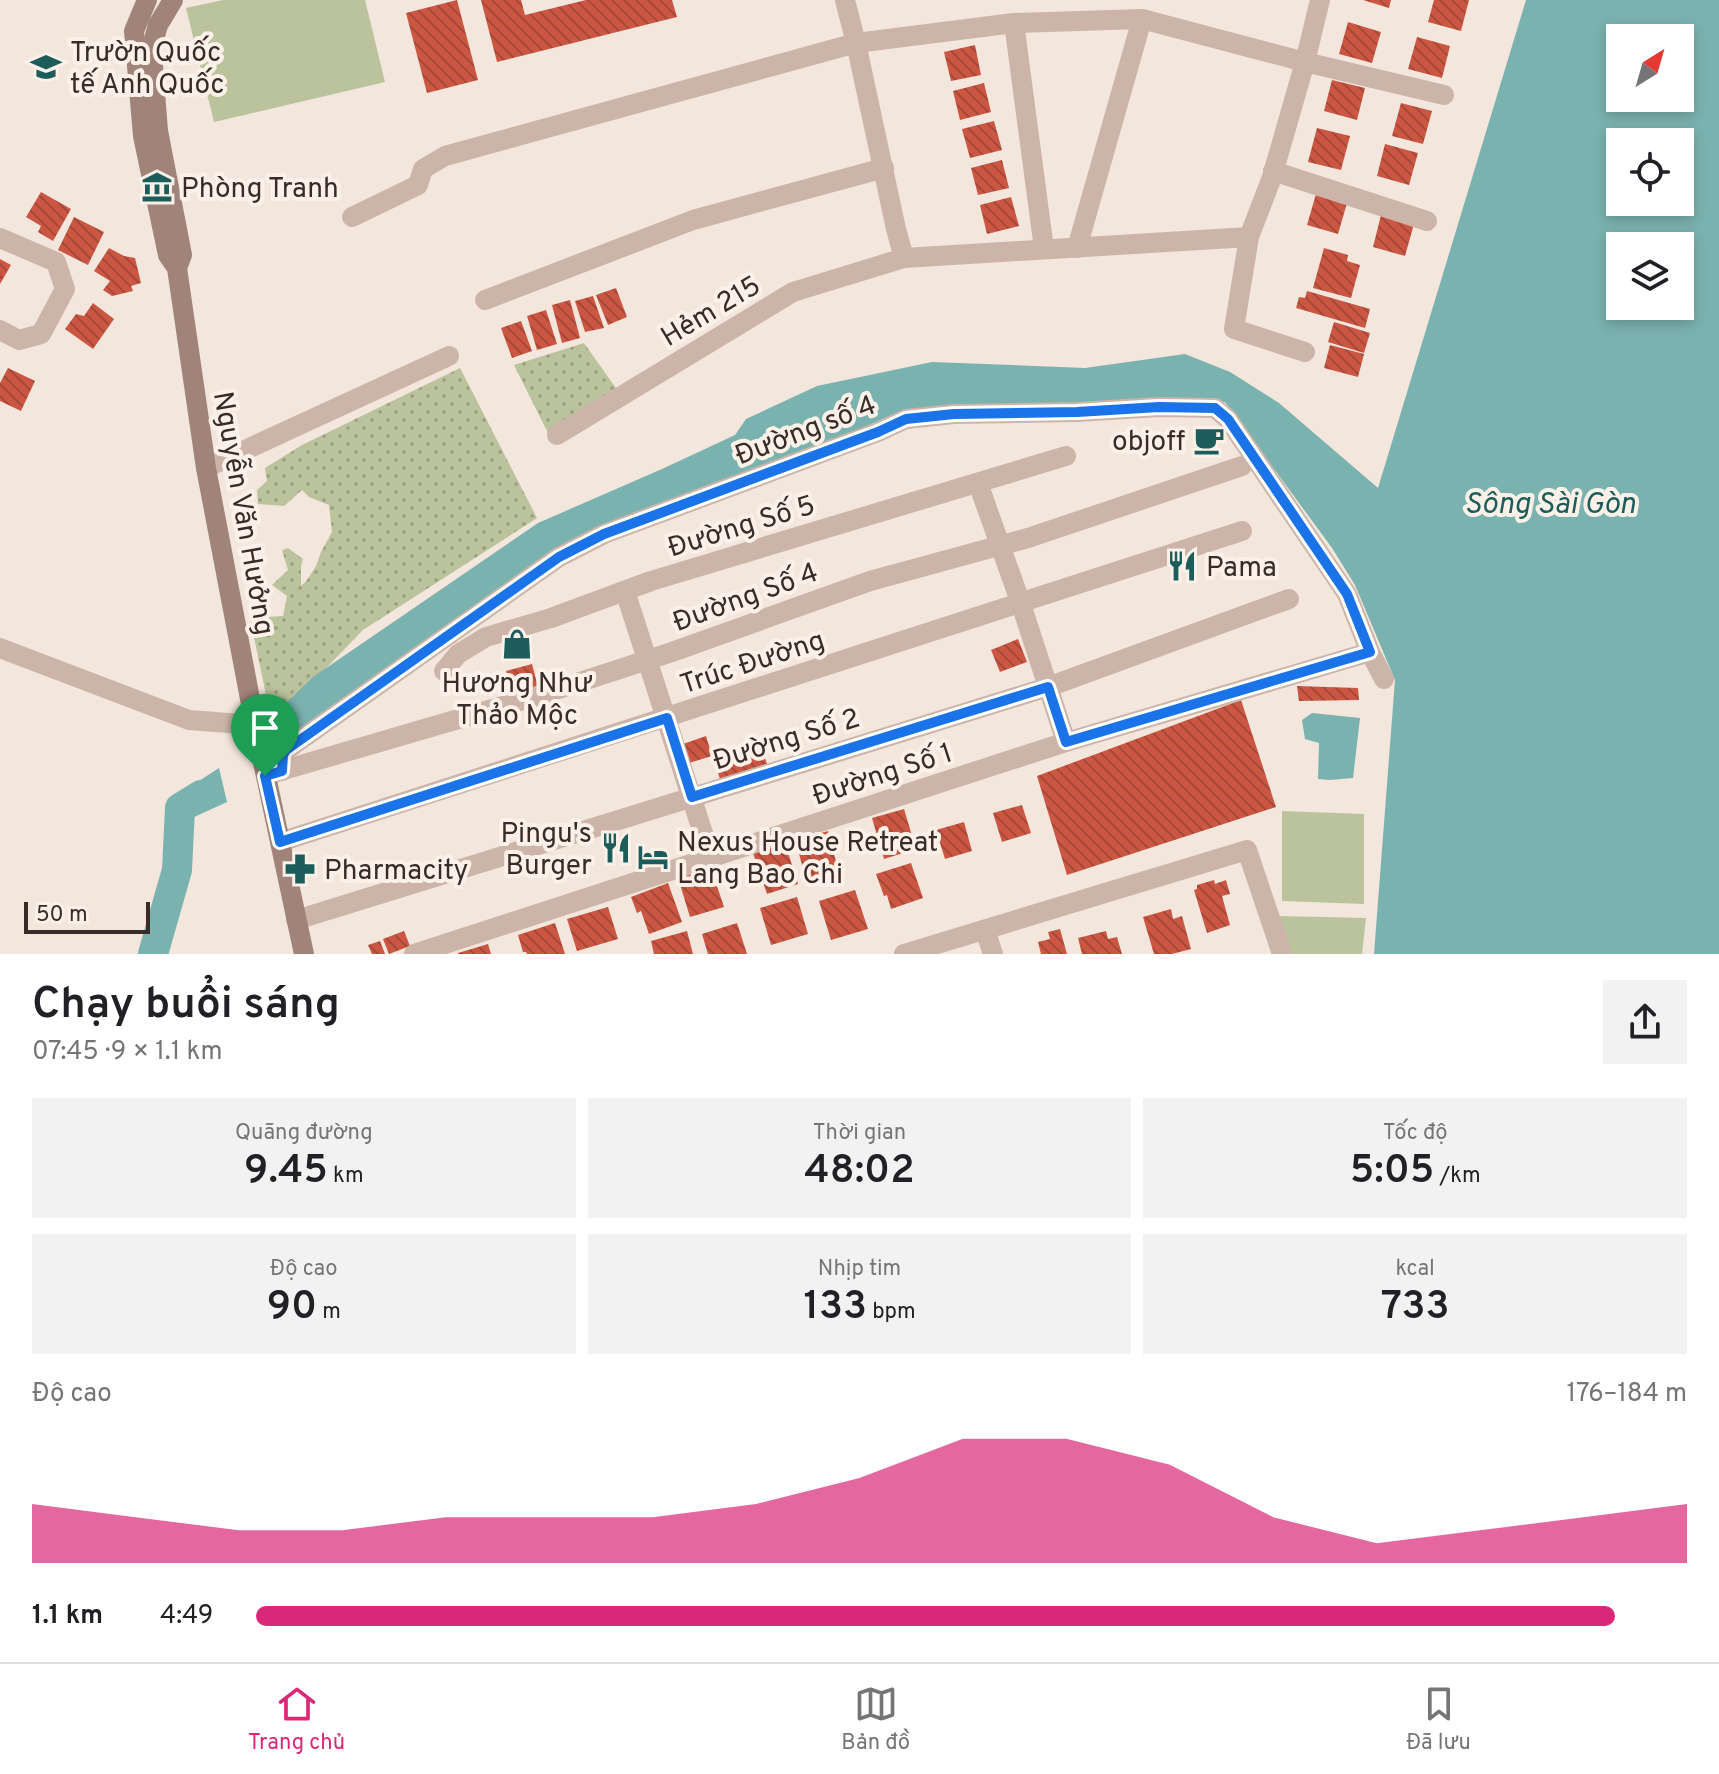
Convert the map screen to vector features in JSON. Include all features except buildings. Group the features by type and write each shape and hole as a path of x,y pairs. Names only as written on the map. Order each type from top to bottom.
{"main road":[{"name":"Nguyễn Văn Hưởng","path":"147,0 134,31 143,136 168,255 177,268 206,468 255,725 270,771 280,842 304,954"},
{"name":"Nguyễn Văn Hưởng","path":"173,0 158,25 153,43 158,131 182,255 177,268"}],"street":[{"path":"845,0 904,258"},
{"path":"1305,352 1234,329 1249,237 1273,171 1320,0"},
{"path":"352,217 418,185 423,169 445,156 856,43 1014,23 1142,19 1444,95"},
{"path":"1077,248 1142,19"},
{"path":"1014,23 1044,249"},
{"path":"485,300 693,220 884,168"},
{"path":"1273,171 1427,221"},
{"name":"Hẻm 215","path":"557,435 793,292 904,258 1249,237"},
{"path":"0,238 56,262 65,289 41,334 19,340 0,330"},
{"path":"206,468 449,356"},
{"name":"Đường số 4","path":"270,771 286,750 559,557 604,534 740,485 906,419 954,414 1215,408 1228,419 1253,464"},
{"name":"Đường Số 5","path":"444,671 458,654 486,637 551,618 666,577 1066,456"},
{"path":"1253,464 1347,594 1384,679"},
{"name":"Đường Số 4","path":"270,771 534,697 870,581 1028,538 1253,464"},
{"path":"978,483 1066,742"},
{"name":"Trúc Đường","path":"280,842 1242,531"},
{"path":"625,591 711,858"},
{"name":"Đường Số 2","path":"296,920 1048,687 1289,599"},
{"path":"0,648 189,720 255,725"},
{"name":"Đường Số 1","path":"414,954 1066,742 1370,652"},
{"path":"904,954 1247,850 1282,954"},
{"path":"985,930 993,954"}],"green space":[{"path":"223,0 365,0 385,82 214,122 186,8"},
{"path":"584,343 618,391 549,435 514,365"},
{"path":"460,368 537,518 363,630 272,724 250,618 283,616 287,596 272,585 288,570 282,550 288,548 303,559 301,586 316,566 332,532 329,505 309,497 302,490 284,506 258,504 257,490 267,481 265,468 302,445"},
{"path":"1282,811 1364,814 1364,904 1282,901"},
{"path":"1279,916 1366,918 1362,954 1292,954"}],"water":[{"name":"Sông Sài Gòn","path":"1526,0 1719,0 1719,954 1374,954 1395,680 1355,585 1332,548 1225,402 901,411 828,443 602,527 289,736 284,705 313,677 538,523 735,435 746,419 817,386 932,362 1085,368 1185,354 1230,372 1279,403 1378,488"},
{"path":"1312,713 1360,718 1353,778 1318,779 1319,743 1305,739 1302,720"},
{"path":"219,768 227,802 170,828 168,801"}],"waterway":[{"path":"153,954 177,870 180,808 201,795"}],"place":[{"name":"Trườn Quốc tế Anh Quốc","path":"46,67"},
{"name":"Phòng Tranh","path":"157,187"},
{"name":"objoff","path":"1209,440"},
{"name":"Pama","path":"1182,566"},
{"name":"Hương Như Thảo Mộc","path":"517,644"},
{"name":"Pingu's Burger","path":"616,848"},
{"name":"Nexus House Retreat Lang Bao Chi","path":"653,857"},
{"name":"Pharmacity","path":"300,869"}],"route":[{"path":"1215,408 1228,419 1347,594 1370,652 1066,742 1048,687 692,797 667,718 280,842 265,776 282,771 286,750 559,557 604,534 906,419 954,414 1215,408"}]}
